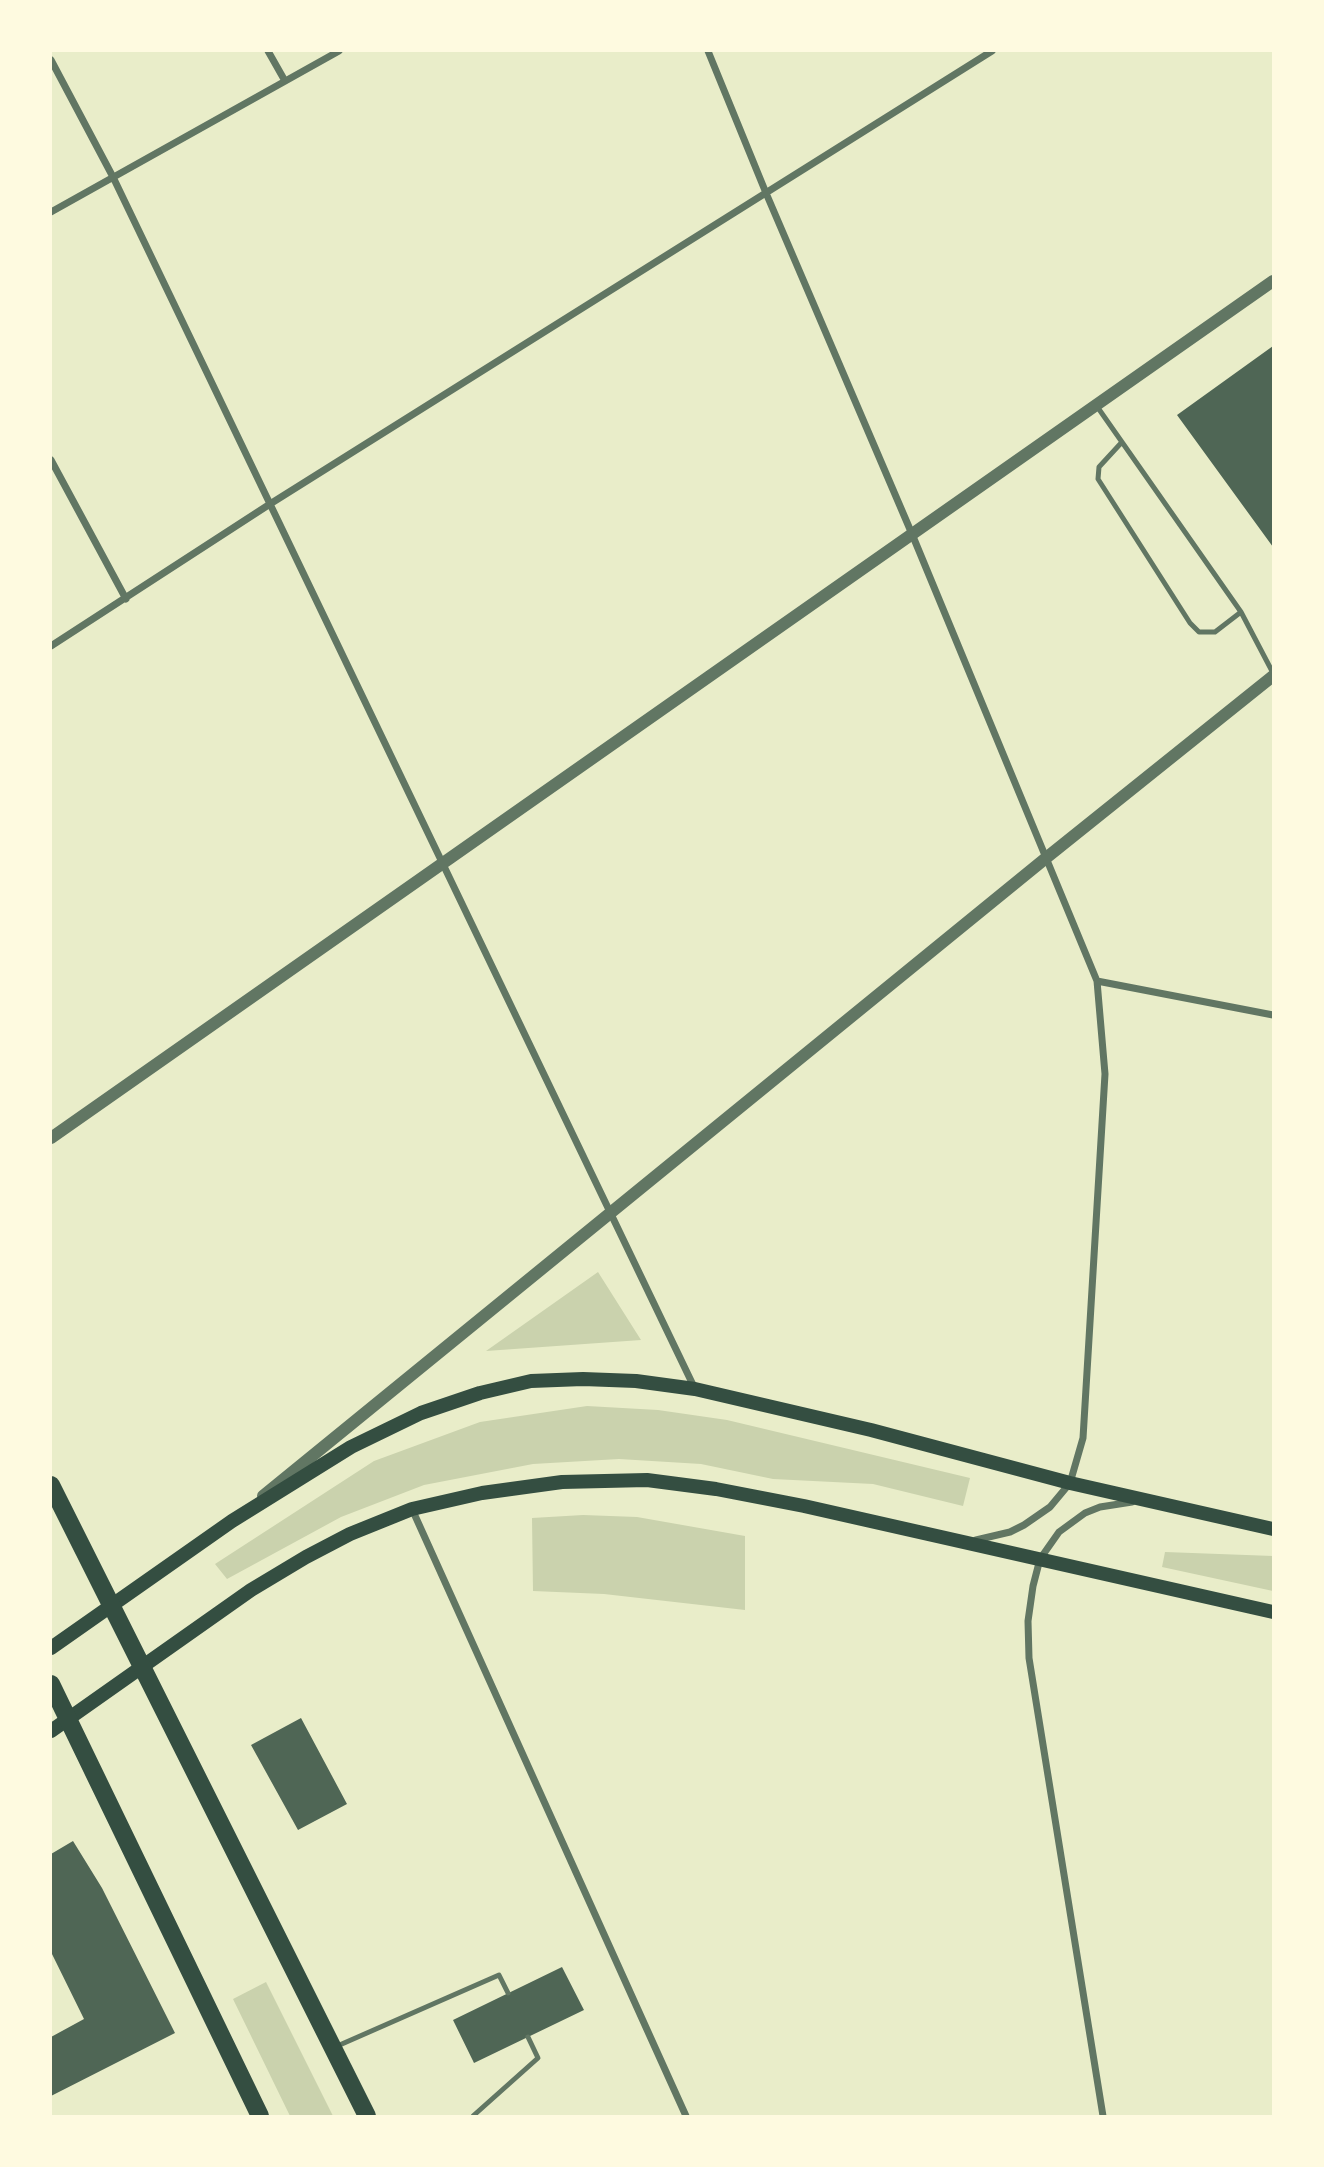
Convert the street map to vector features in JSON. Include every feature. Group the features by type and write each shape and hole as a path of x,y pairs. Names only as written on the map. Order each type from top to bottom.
{"main road":[{"path":"51,1647 232,1521 351,1447 421,1413 480,1393 531,1381 636,1381 695,1390 871,1430 1070,1483 1273,1529"},
{"path":"51,1731 251,1590 351,1534 412,1509 482,1493 562,1482 647,1480 716,1489 957,1540 1273,1612"},
{"path":"51,1485 367,2116"},
{"path":"51,1684 260,2116"}],"street":[{"path":"268,51 285,81"},
{"path":"51,212 339,51"},
{"path":"708,51 1097,981 1104,1061 1083,1438 1070,1483 1050,1507 1024,1525 995,1537 957,1540"},
{"path":"51,646 271,504 992,51"},
{"path":"51,60 113,177 695,1390"},
{"path":"51,1138 1273,281"},
{"path":"51,460 126,599"},
{"path":"232,1521 1273,674"},
{"path":"1097,981 1273,1015"},
{"path":"1103,2116 1029,1658 1028,1621 1040,1559 1059,1532 1085,1513 1116,1503 1154,1503"},
{"path":"412,1509 686,2116"}],"lane":[{"path":"1096,405 1241,612 1273,674"},
{"path":"1122,442 1099,467 1098,479 1190,623 1199,632 1216,632 1241,612"},
{"path":"333,2048 355,2036 499,1975 508,1993"},
{"path":"473,2116 538,2058 528,2037"}],"green space":[{"path":"598,1272 641,1340 486,1351"},
{"path":"587,1406 658,1410 727,1420 970,1478 963,1506 873,1484 773,1479 701,1464 619,1459 533,1464 424,1485 341,1517 227,1579 215,1564 374,1461 480,1422"},
{"path":"583,1515 637,1517 745,1536 745,1610 604,1594 533,1591 532,1518"},
{"path":"1165,1552 1273,1556 1273,1591 1162,1567"},
{"path":"266,1982 333,2116 290,2116 233,1999"}],"building":[{"path":"1273,346 1273,547 1177,415"},
{"path":"301,1718 347,1804 298,1830 251,1745"},
{"path":"73,1841 102,1888 175,2033 51,2096 51,2037 84,2019 51,1952 51,1854"},
{"path":"562,1967 584,2010 474,2063 453,2020"}]}
